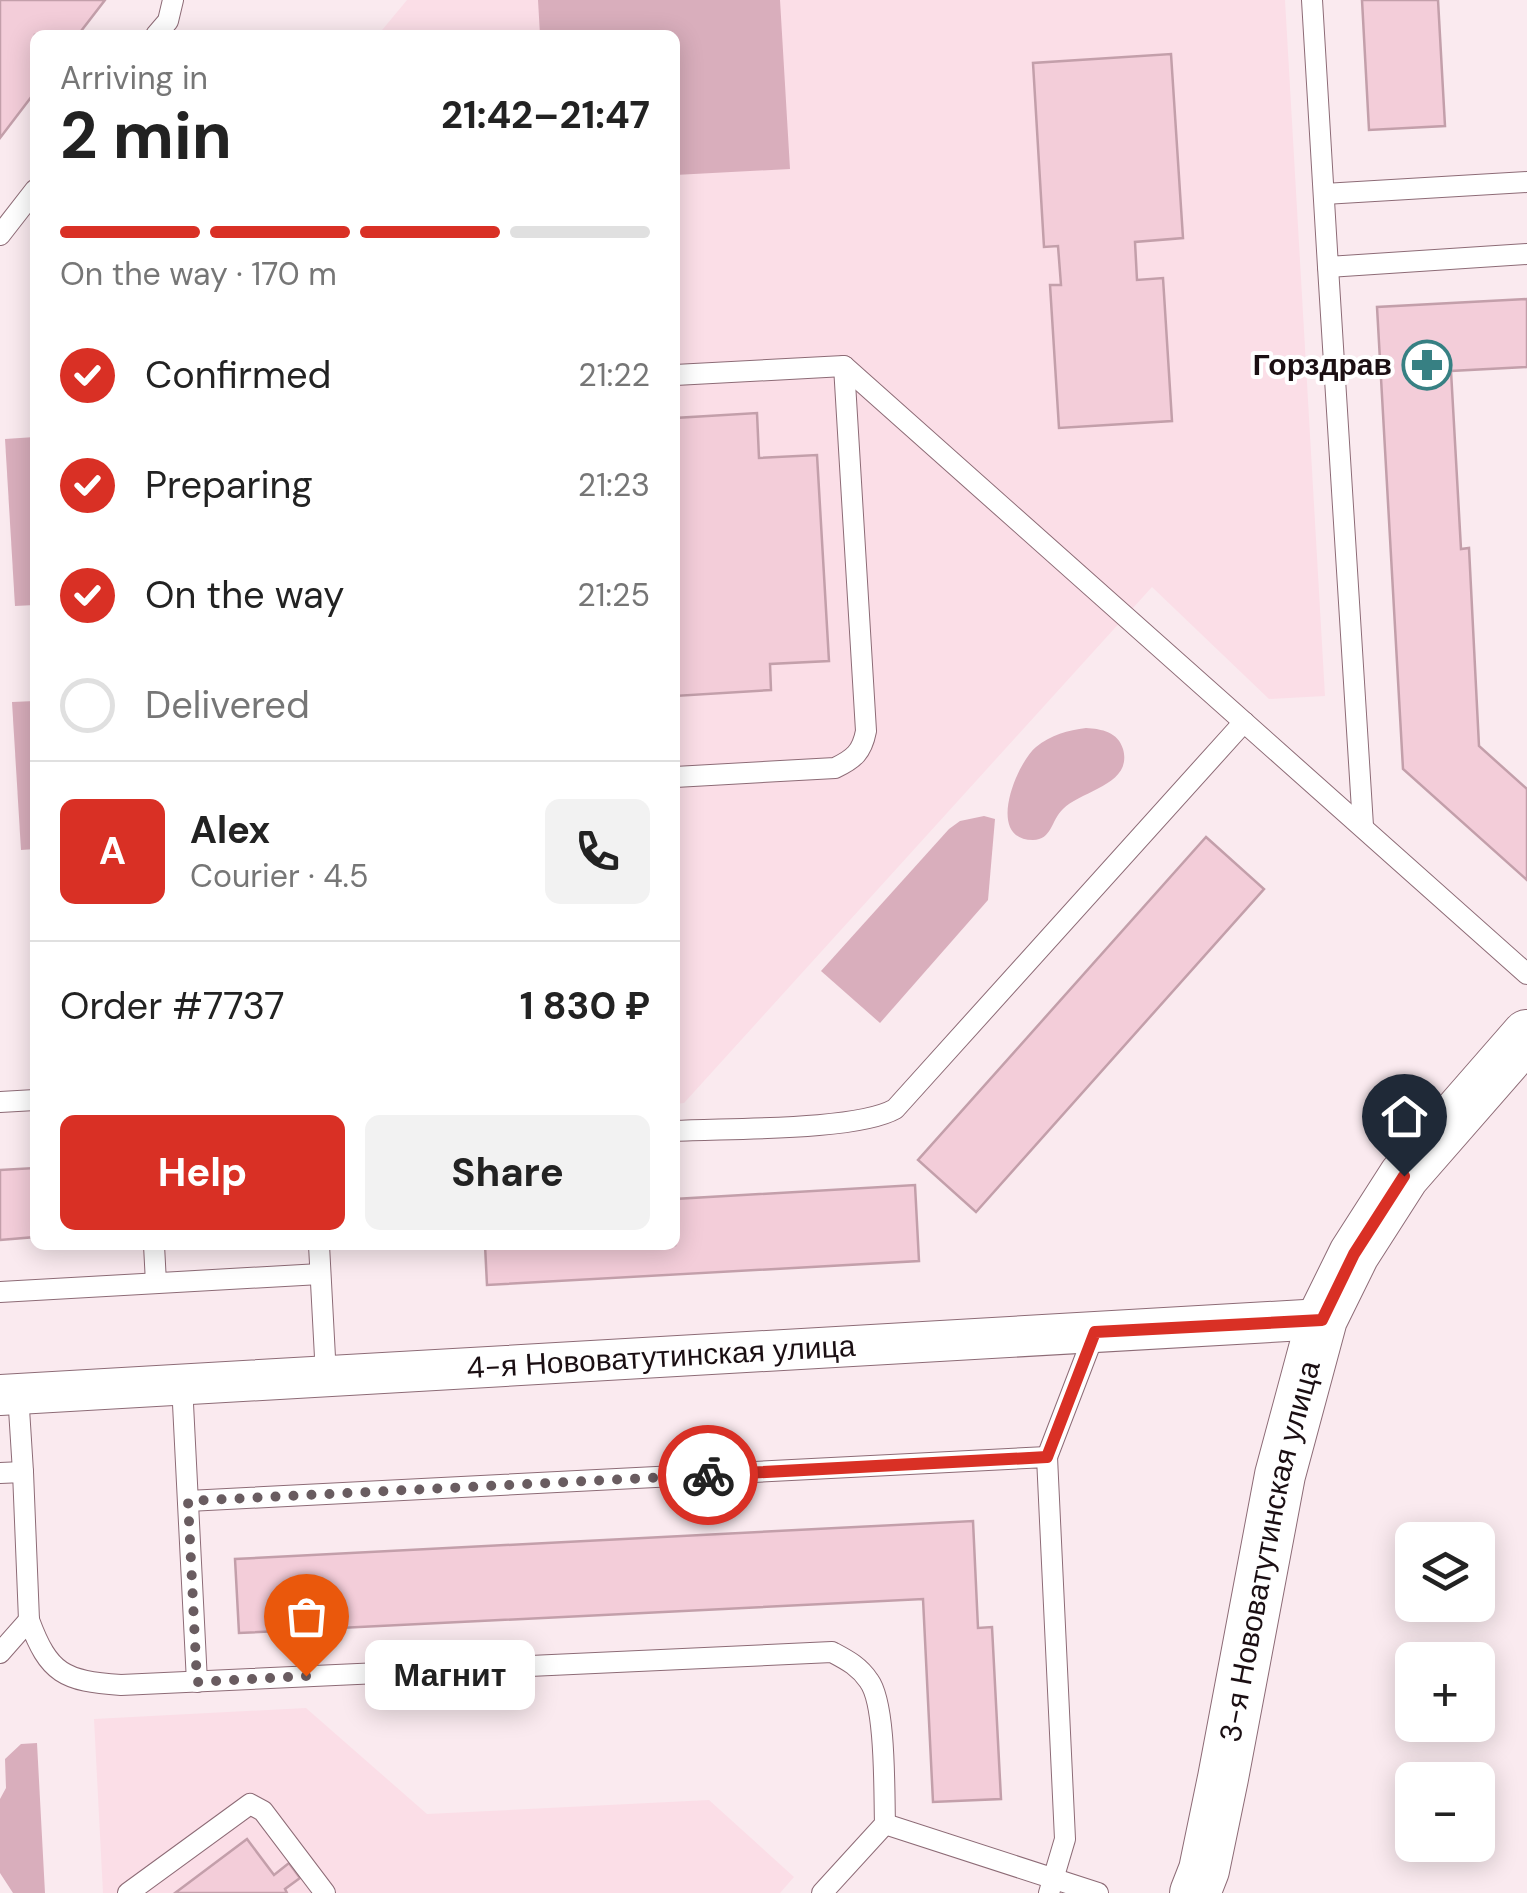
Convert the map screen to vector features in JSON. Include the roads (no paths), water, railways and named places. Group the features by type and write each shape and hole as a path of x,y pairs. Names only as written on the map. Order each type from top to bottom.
{"street":[{"name":"3-я Нововатутинская улица","path":"1195,1893 1204,1870 1224,1778 1280,1475 1322,1320 1354,1254 1404,1176 1527,1035"},
{"name":"4-я Нововатутинская улица","path":"9,1394 1322,1320"}],"lane":[{"path":"160,30 168,21 173,0"},
{"path":"1312,0 1363,826"},
{"path":"1324,194 1527,182"},
{"path":"0,235 30,196"},
{"path":"1328,267 1527,254"},
{"path":"680,375 844,366 1527,974"},
{"path":"680,777 834,768 853,760 863,747 866,731 844,366"},
{"path":"680,1132 879,1118 894,1108 1244,722"},
{"path":"0,1102 30,1100"},
{"path":"154,1250 156,1283"},
{"path":"319,1250 326,1376"},
{"path":"0,1292 320,1274"},
{"path":"1053,1886 1065,1839 1047,1457 1095,1332"},
{"path":"182,1384 197,1682"},
{"path":"9,1394 23,1472 29,1620 41,1651 58,1670 72,1678 120,1685 832,1652 857,1665 873,1685 880,1718 885,1824 822,1893"},
{"path":"188,1501 1047,1457"},
{"path":"0,1473 23,1472"},
{"path":"0,1653 29,1620"},
{"path":"128,1893 250,1804 263,1811 326,1893"},
{"path":"885,1824 1053,1886 1098,1893"}],"place":[{"name":"Горздрав","path":"1427,365"},
{"name":"Магнит","path":"306,1676"}]}
